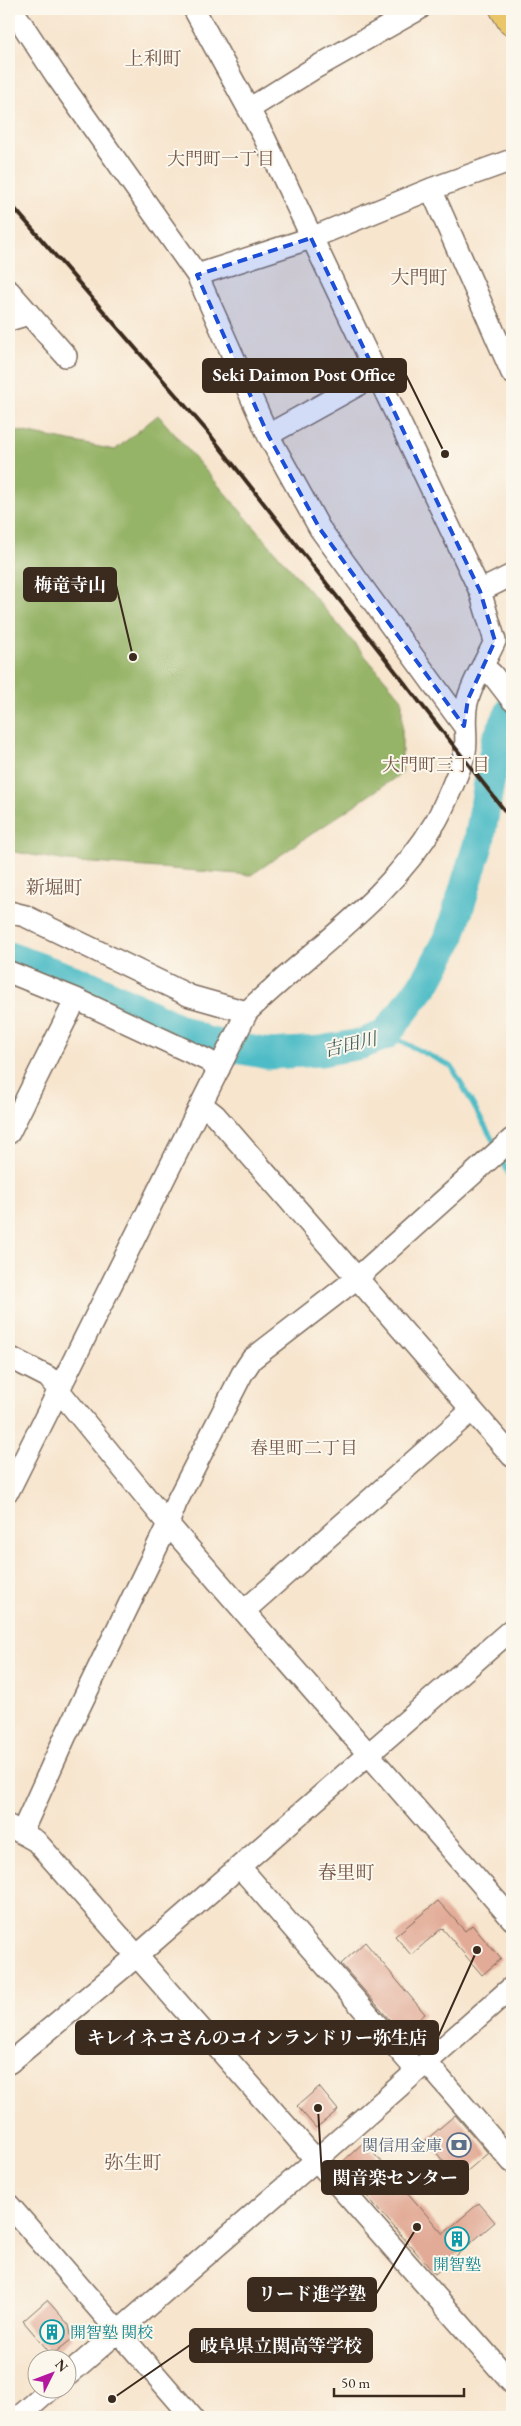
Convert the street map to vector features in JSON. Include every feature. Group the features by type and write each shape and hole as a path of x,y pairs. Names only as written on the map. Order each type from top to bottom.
{"highway":[{"path":"504,9 512,22"}],"street":[{"path":"12,9 55,74 197,275 268,435 320,529 464,726"},
{"path":"9,1490 245,1016 278,981 376,899 419,846 436,820 465,751 464,726 468,699 488,670 495,641 480,591 249,109 194,9"},
{"path":"249,109 313,68 419,9"},
{"path":"197,275 311,238 432,188 512,160"},
{"path":"432,188 512,373"},
{"path":"9,291 19,317 66,356"},
{"path":"268,435 376,375"},
{"path":"480,591 512,575"},
{"path":"488,670 512,700"},
{"path":"9,912 25,916 190,996 245,1016"},
{"path":"9,972 76,1000 207,1060 223,1062"},
{"path":"9,1133 76,1000"},
{"path":"201,1104 215,1115 512,1456"},
{"path":"512,1140 358,1278 252,1359 242,1374 185,1485 65,1737 15,1829 36,1840 512,2384"},
{"path":"9,1357 48,1376 168,1524 512,1919"},
{"path":"244,1611 472,1410"},
{"path":"9,2063 138,1955 512,1629"},
{"path":"240,1866 422,2067 512,2162"},
{"path":"78,2366 512,1987"},
{"path":"9,2206 192,2417"},
{"path":"19,2417 41,2398"}],"highlighted area":[{"path":"311,238 480,591 495,641 468,699 464,726 320,529 268,435 197,275"}],"green space":[{"path":"158,415 402,699 402,773 251,875 67,861 9,851 9,429 115,450"}],"building":[{"path":"438,1901 465,1931 472,1925 501,1959 482,1975 442,1928 411,1955 395,1936"},
{"path":"365,1942 425,2014 402,2034 341,1964"},
{"path":"319,2087 338,2110 316,2128 297,2106"},
{"name":"関信用金庫","path":"455,2115 488,2153 458,2179 426,2140"},
{"path":"364,2142 443,2234 479,2203 495,2222 435,2274 361,2189 359,2190 338,2166"},
{"name":"開智塾 関校","path":"47,2300 69,2325 72,2339 61,2348 46,2348 23,2321"}],"waterway":[{"name":"吉田川","path":"9,957 90,986 206,1042 268,1054 321,1051 361,1044 385,1035 427,980 449,939 479,842 496,742 512,709"},
{"path":"385,1035 399,1040 452,1067 496,1146"},
{"path":"501,1156 512,1183"}],"railway":[{"path":"9,202 207,431 512,820"}],"place":[{"name":"Seki Daimon Post Office","path":"445,454"},
{"name":"梅竜寺山","path":"133,657"},
{"name":"キレイネコさんのコインランドリー弥生店","path":"477,1950"},
{"name":"関音楽センター","path":"318,2108"},
{"name":"関信用金庫","path":"459,2145"},
{"name":"リード進学塾","path":"417,2227"},
{"name":"開智塾","path":"457,2239"},
{"name":"開智塾 関校","path":"52,2332"},
{"name":"岐阜県立関高等学校","path":"112,2399"}],"district":[{"name":"上利町","path":"153,58"},
{"name":"大門町一丁目","path":"221,158"},
{"name":"大門町","path":"419,277"},
{"name":"大門町三丁目","path":"436,764"},
{"name":"新堀町","path":"54,887"},
{"name":"春里町二丁目","path":"304,1447"},
{"name":"春里町","path":"346,1872"},
{"name":"弥生町","path":"133,2162"}]}
